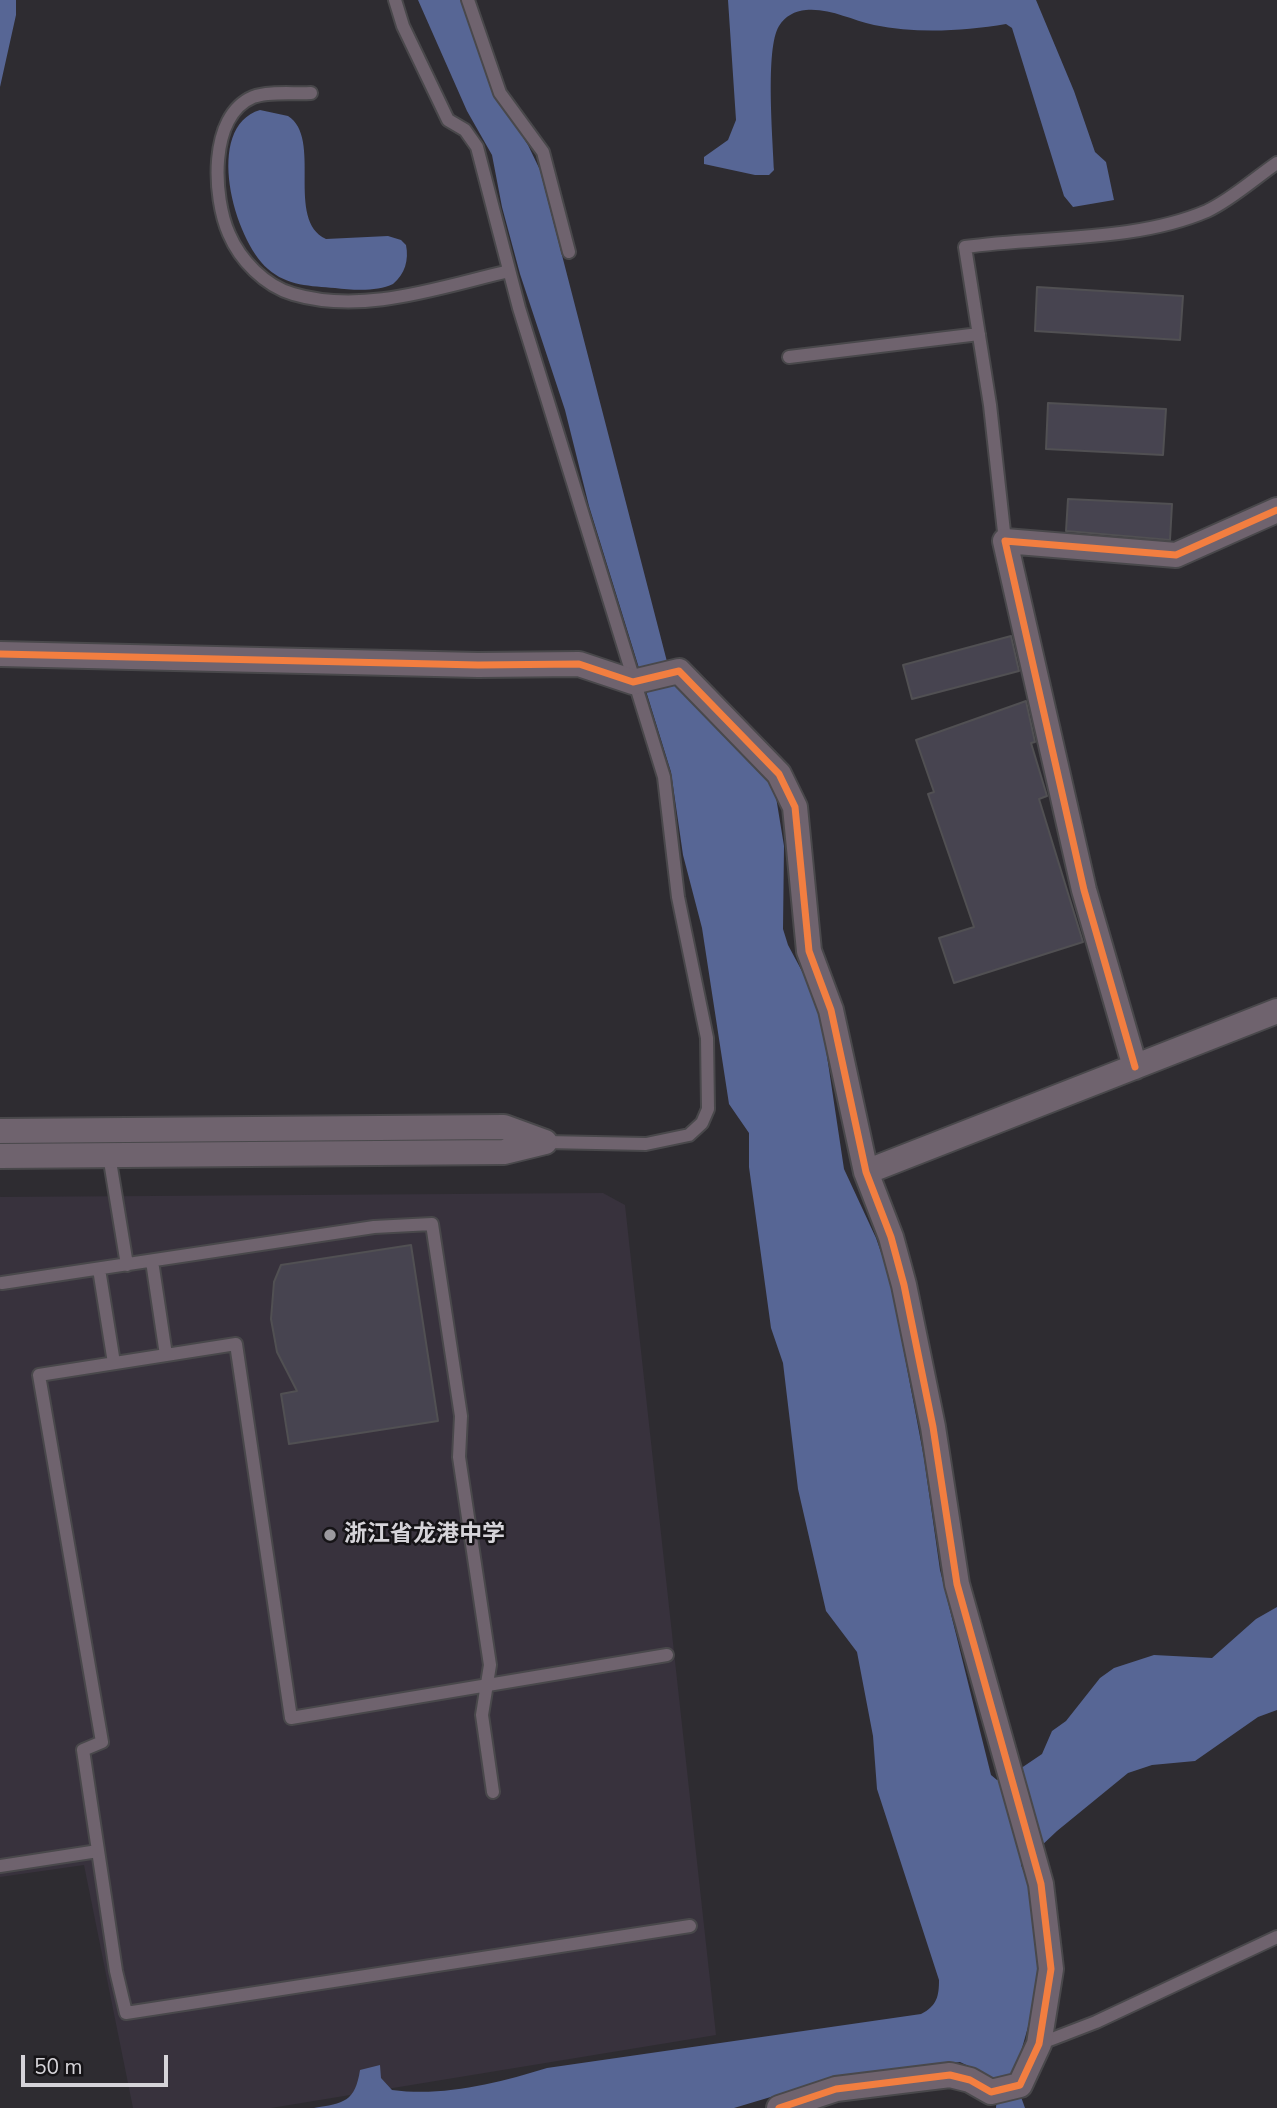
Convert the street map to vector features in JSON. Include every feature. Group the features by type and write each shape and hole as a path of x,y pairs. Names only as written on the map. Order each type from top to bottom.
{"street":[{"path":"1135,1067 1084,890 1006,541 1176,555 1277,510"},
{"path":"0,654 478,665 579,664 633,682 679,671 779,774 790,793 796,814 805,937 831,1010 866,1172 891,1237 904,1285 933,1427 957,1584 1006,1765 1034,1856 1046,1913 1051,1969 1039,2044 1020,2085 990,2092 970,2080 950,2075 836,2089 779,2108"},
{"path":"866,1172 1277,1011"},
{"path":"0,1131 504,1127 545,1142"},
{"path":"0,1156 504,1152 545,1142"}],"lane":[{"path":"395,0 403,26 448,120 465,130 477,147 509,271 664,777 678,897 707,1038 708,1109 696,1130 680,1139 646,1144 545,1142"},
{"path":"468,0 500,93 543,152 569,252"},
{"path":"311,93 254,96 239,107 223,133 218,165 223,218 235,247 251,267 269,283 288,293 348,301 382,300 509,271"},
{"path":"1006,541 965,247 1022,239 1124,233 1168,224 1209,210 1277,163"},
{"path":"789,357 979,334"},
{"path":"109,1155 127,1265"},
{"path":"2,1283 374,1227 432,1224 461,1416 459,1457 490,1665 482,1715 494,1792"},
{"path":"152,1261 166,1355"},
{"path":"99,1269 114,1363"},
{"path":"667,1656 292,1718 236,1344 39,1375 103,1742 83,1750 116,1972 126,2013 690,1926"},
{"path":"0,1866 98,1851"},
{"path":"1039,2044 1096,2022 1277,1937"}],"shaded area":[{"name":"浙江省龙港中学","path":"603,1193 625,1205 716,2035 271,2108 133,2108 84,1865 0,1877 0,1197"}],"water":[{"path":"0,0 16,0 16,15 0,87"},
{"path":"418,0 461,0 492,88 528,145 540,170 672,681 749,755 769,782 776,797 784,846 783,929 788,945 819,1003 844,1169 876,1238 890,1278 924,1458 940,1570 991,1775 997,1780 1005,1779 1042,1754 1052,1731 1066,1721 1100,1678 1114,1668 1154,1655 1212,1658 1256,1619 1277,1607 1277,1710 1258,1717 1195,1761 1152,1765 1128,1773 1057,1831 1021,1865 1039,1909 1041,1934 1035,2002 1017,2066 1016,2083 1025,2108 996,2108 997,2096 983,2073 960,2062 824,2081 734,2108 314,2108 346,2099 355,2089 360,2070 380,2065 381,2078 392,2090 451,2090 509,2079 547,2068 921,2014 934,2004 939,1986 877,1789 873,1736 857,1652 826,1611 798,1489 783,1363 771,1328 749,1167 749,1133 729,1104 702,928 683,855 671,772 589,506 565,410 520,274 502,207 492,155 467,111"},
{"path":"728,0 1036,0 1074,91 1095,152 1106,162 1114,200 1073,207 1064,196 1012,28 1006,24 957,30 907,30 874,25 824,11 806,10 794,13 779,26 772,54 774,170 769,175 755,175 704,164 704,157 728,140 736,120"},
{"path":"260,110 288,116 298,127 305,160 305,198 314,229 326,239 388,236 401,240 406,245 405,266 401,276 393,284 364,290 300,284 275,275 256,255 235,210 229,160 232,138 243,121"}],"building":[{"path":"1037,287 1183,296 1180,340 1035,331"},
{"path":"1048,403 1166,409 1163,455 1046,449"},
{"path":"1068,499 1172,504 1170,540 1066,531"},
{"path":"1011,636 1019,671 912,699 903,665"},
{"path":"1026,701 1035,742 1031,743 1047,796 1039,799 1083,942 954,983 939,938 974,927 928,794 934,792 916,740"},
{"path":"411,1245 438,1421 289,1444 281,1394 297,1391 277,1352 271,1319 274,1282 281,1265"}],"cycle path":[{"path":"1135,1067 1084,890 1005,541 1176,555 1277,510"},
{"path":"0,654 478,665 579,664 633,682 679,671 779,774 795,807 809,951 831,1010 866,1172 891,1237 904,1285 933,1427 957,1584 1041,1884 1051,1969 1039,2044 1020,2085 991,2092 970,2080 950,2075 836,2089 779,2108"}],"place":[{"name":"浙江省龙港中学","path":"330,1535"}]}
